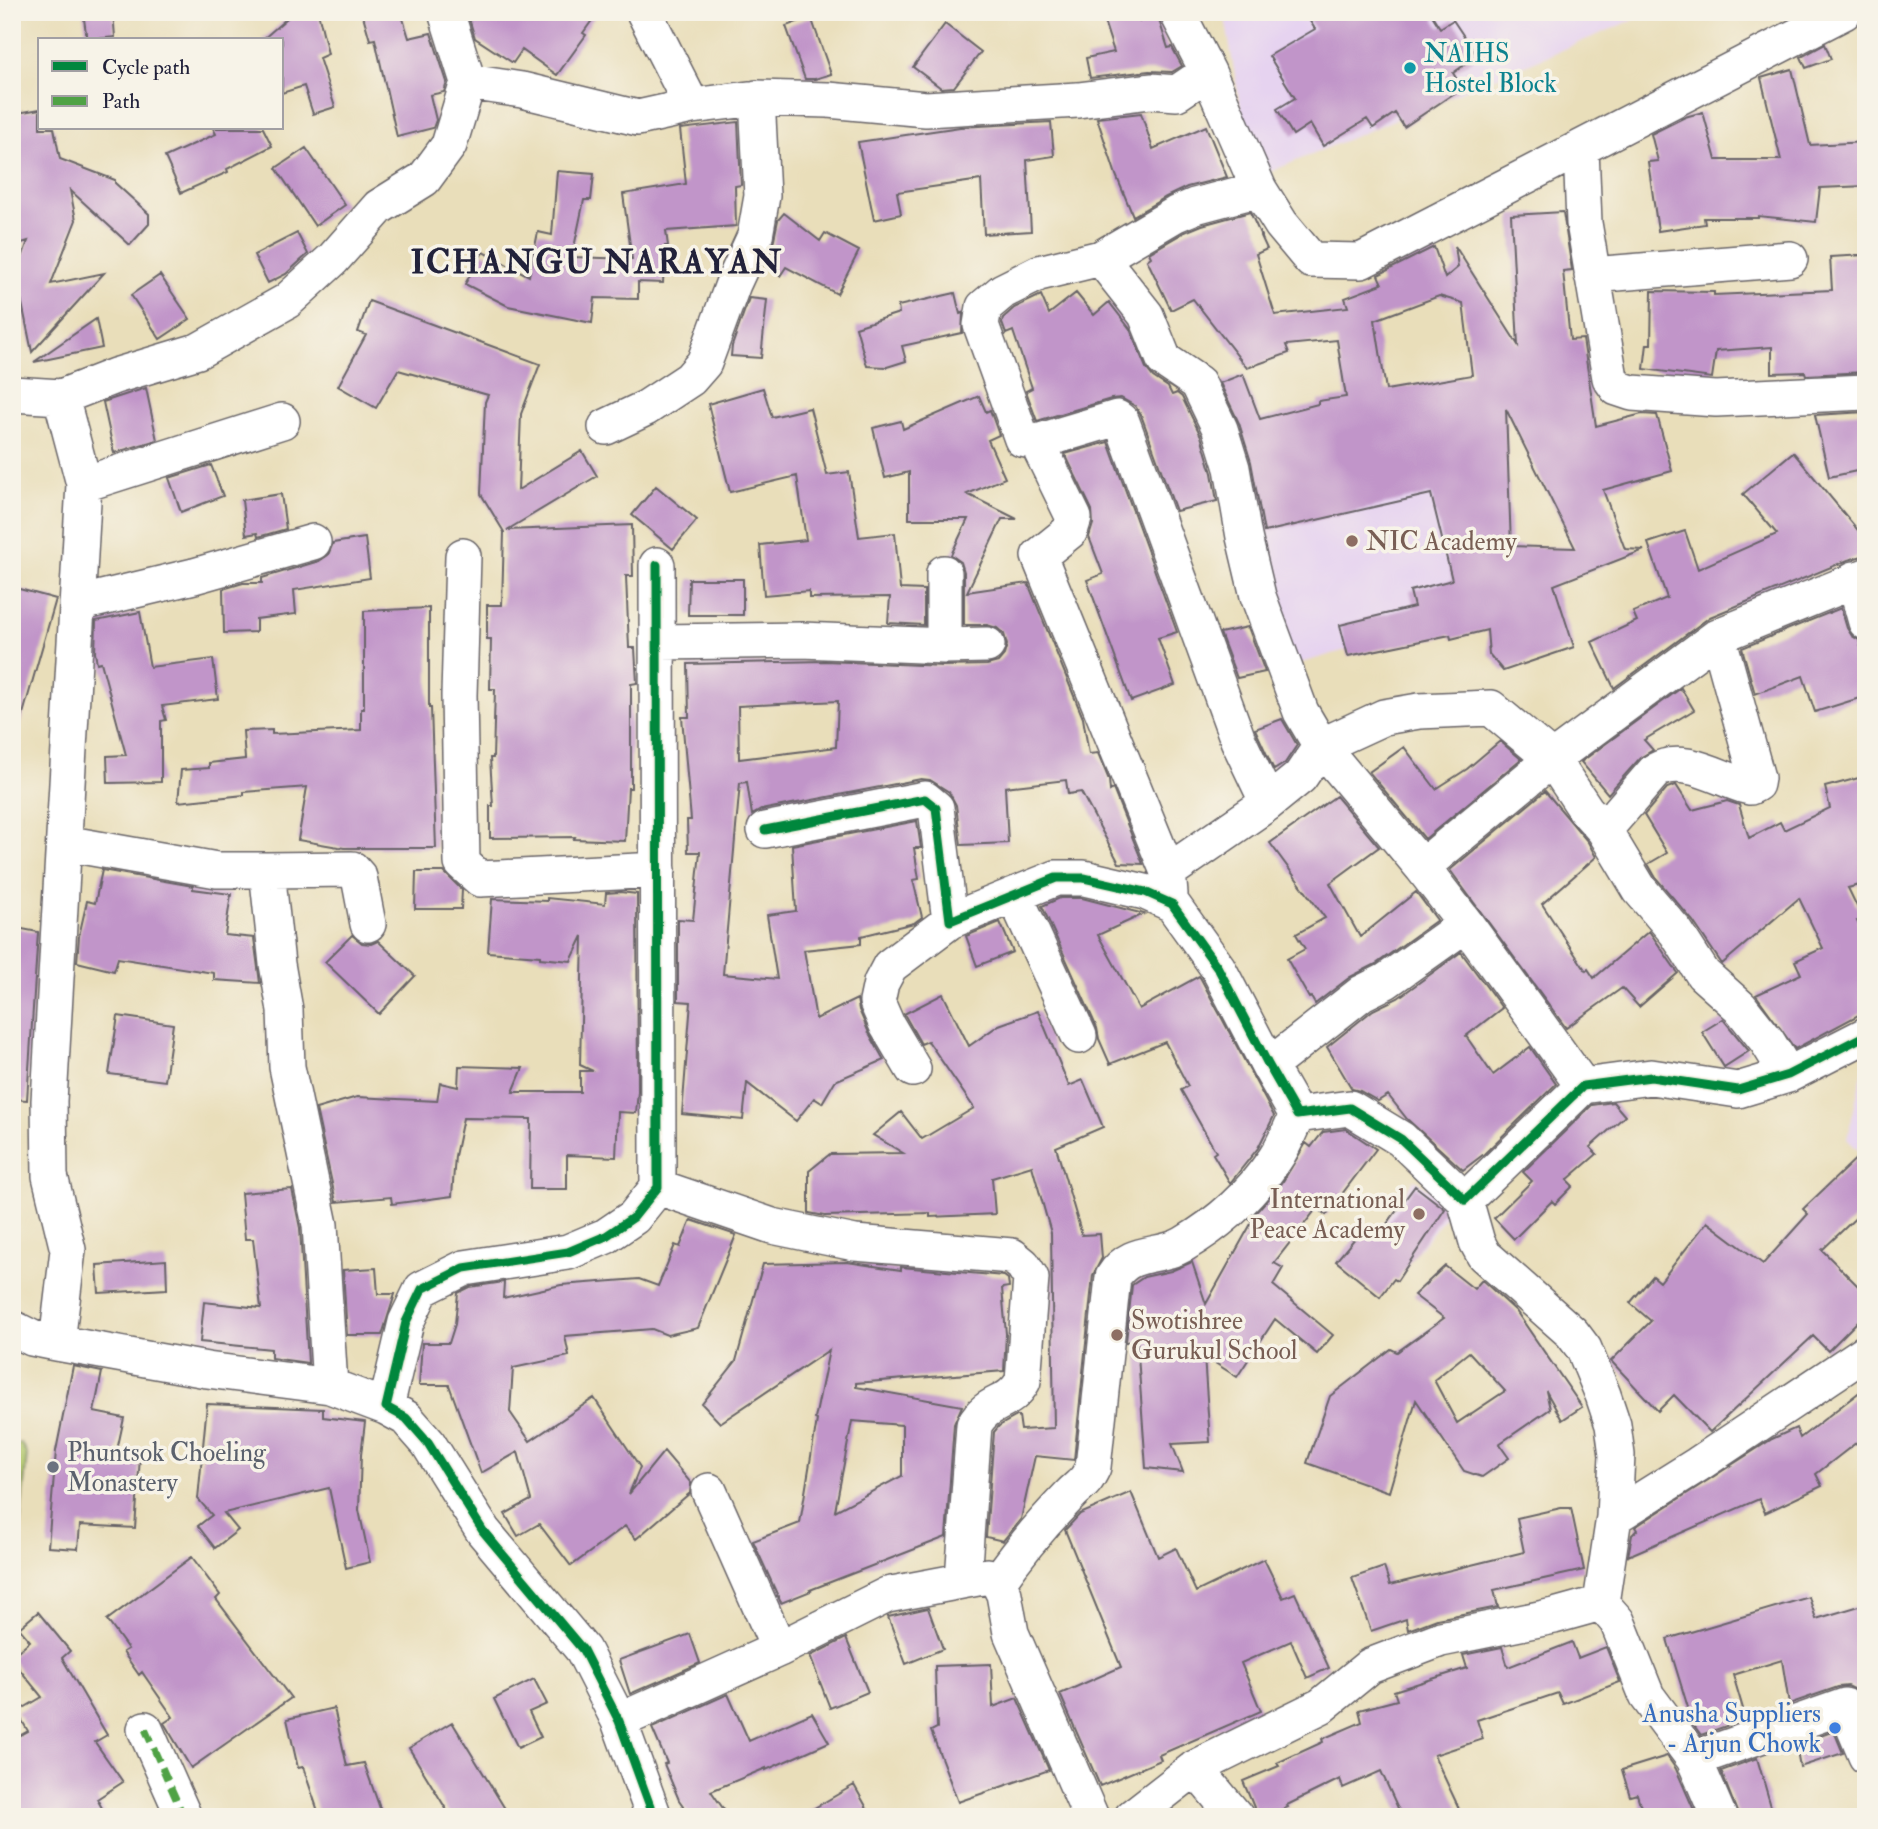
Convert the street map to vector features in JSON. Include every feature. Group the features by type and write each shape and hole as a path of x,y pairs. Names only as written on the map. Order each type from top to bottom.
{"street":[{"path":"12,394 61,397 115,376 198,351 287,301 333,259 379,207 424,179 449,145 468,82 446,12"},
{"path":"644,12 692,106"},
{"path":"1177,12 1208,72 1259,189 1281,224 1311,260 1361,261 1844,12"},
{"path":"468,82 522,90 638,118 692,106 757,98 828,100 926,109 1050,102 1151,90 1177,93 1208,72"},
{"path":"606,427 657,401 690,379 704,363 733,284 755,236 762,196 757,98"},
{"path":"1581,149 1584,223 1610,378 1617,388 1632,393 1716,399 1866,392"},
{"path":"1259,189 1195,206 1101,258 1039,273 1003,291 984,307 981,325 1022,439 1037,443 1117,418 1122,422 1238,740 1268,803"},
{"path":"1101,258 1146,314 1164,359 1198,383 1220,429 1232,468 1258,596 1301,712 1321,746 1466,924 1583,1086"},
{"path":"1592,275 1790,258"},
{"path":"57,1343 68,1250 50,1176 49,1101 84,484 61,397"},
{"path":"84,484 282,421"},
{"path":"1037,443 1074,519 1070,531 1039,556 1170,888 1218,968 1297,1115"},
{"path":"77,604 194,576 313,542"},
{"path":"463,556 458,695 462,863 480,879 658,870"},
{"path":"386,1407 406,1322 422,1289 464,1268 568,1252 606,1236 634,1217 658,1187 657,565"},
{"path":"944,573 944,646"},
{"path":"1422,867 1552,759 1718,636 1860,577 1866,622"},
{"path":"1604,830 1655,771 1665,765 1680,764 1742,785 1756,784 1757,778 1718,636"},
{"path":"658,642 802,640 944,646 987,645"},
{"path":"914,1069 887,1025 877,1002 881,983 890,966 950,921 1056,878 1084,878 1145,892 1170,888 1300,777 1321,746 1384,717 1419,710 1491,708 1552,759 1586,810 1604,830 1640,890 1676,932 1703,974 1740,1007 1767,1041 1788,1075"},
{"path":"765,830 925,799 936,808 950,921"},
{"path":"64,843 217,870 352,869 359,877 368,923"},
{"path":"267,870 285,1010 287,1067 320,1225 330,1386"},
{"path":"1015,896 1079,1036"},
{"path":"1269,1066 1362,993 1386,981 1466,924"},
{"path":"1465,1200 1583,1086 1651,1077 1738,1090 1788,1075 1866,1035"},
{"path":"1297,1115 1350,1108 1401,1139 1465,1200 1477,1242 1485,1255 1572,1333 1584,1349 1613,1425 1617,1455 1614,1517 1601,1603"},
{"path":"998,1582 1021,1548 1070,1495 1086,1483 1093,1467 1113,1277 1120,1266 1132,1258 1182,1246 1220,1219 1248,1193 1276,1158 1297,1115"},
{"path":"658,1187 772,1226 855,1243 1012,1256 1023,1265 1031,1278 1023,1381 1017,1393 982,1412 974,1425 963,1579"},
{"path":"12,1328 32,1338 57,1343 207,1370 330,1386 386,1407 406,1418 428,1443 483,1531 583,1650 619,1721 654,1817"},
{"path":"1614,1517 1866,1352"},
{"path":"709,1491 779,1649"},
{"path":"619,1721 779,1649 887,1595 988,1576 998,1582 1004,1594 1011,1633 1091,1817"},
{"path":"1601,1603 1617,1621 1647,1696 1694,1759 1719,1817"},
{"path":"1132,1817 1195,1768 1321,1706 1370,1666 1441,1639 1554,1616 1601,1603"},
{"path":"1694,1759 1855,1702 1866,1756"},
{"path":"145,1728 184,1817"},
{"path":"1195,1768 1236,1817"}],"shaded area":[{"path":"1224,12 1652,12 1253,179"},
{"name":"NIC Academy","path":"1248,411 1269,468 1430,446 1466,615 1291,666 1220,429"},
{"path":"1866,1057 1866,1158 1847,1139"},
{"name":"International Peace Academy","path":"1414,1179 1453,1206 1418,1251 1385,1221"}],"green space":[{"path":"21,1443 27,1455 17,1552 12,1556 12,1447"}],"building":[{"path":"83,12 113,12 115,37 87,38"},
{"path":"294,12 318,12 328,54 319,58 335,107 313,114 304,86 284,92 284,38 264,38"},
{"path":"362,12 401,12 409,38 431,33 447,82 444,92 430,95 436,120 433,128 397,137 375,39 370,40"},
{"path":"467,12 598,12 583,33 586,35 557,75 522,50 513,63 475,38"},
{"path":"1101,12 1136,12 1139,21 1158,17 1168,48 1172,47 1182,66 1172,72 1149,71 1090,78 1086,58 1114,52"},
{"name":"NAIHS Hostel Block","path":"1304,12 1430,12 1440,28 1453,20 1477,56 1453,73 1462,88 1404,127 1395,113 1373,128 1367,119 1323,146 1310,124 1293,135 1277,109 1295,98 1269,56 1315,29"},
{"path":"811,17 831,74 805,79 786,26"},
{"path":"945,24 981,52 954,87 941,88 913,67"},
{"path":"1825,44 1831,59 1806,68 1801,57"},
{"path":"1792,69 1810,145 1866,142 1866,186 1820,188 1816,222 1758,216 1704,218 1705,224 1658,231 1648,162 1658,161 1651,134 1685,117 1703,112 1716,160 1781,160 1761,78"},
{"path":"38,109 38,130 54,130 60,159 115,180 115,183 149,214 149,224 130,245 70,190 76,220 51,284 104,273 32,352 16,274 28,241 12,246 12,114"},
{"path":"1141,113 1153,149 1206,126 1227,177 1187,187 1133,216 1097,118"},
{"path":"738,122 741,185 735,186 736,226 666,231 668,246 665,246 663,283 638,282 638,299 595,298 592,323 508,306 465,284 483,252 529,276 538,232 552,235 557,171 594,174 591,200 584,200 572,257 632,259 623,194 686,184 680,129"},
{"path":"1051,122 1054,156 1027,160 1031,231 984,234 981,180 897,192 901,214 874,220 858,142 960,127"},
{"path":"214,130 264,130 272,146 227,169 228,172 181,193 165,157 216,134"},
{"path":"306,148 345,205 315,226 276,168"},
{"path":"1250,212 1267,249 1256,254 1275,315 1348,307 1345,298 1382,284 1378,275 1434,247 1445,278 1458,267 1455,246 1518,345 1511,215 1563,212 1572,270 1563,271 1570,340 1583,339 1596,426 1642,414 1657,415 1672,471 1603,490 1625,549 1644,550 1554,585 1574,647 1503,671 1489,654 1487,630 1451,639 1450,635 1348,656 1340,625 1414,607 1410,591 1452,580 1431,494 1264,532 1251,462 1239,423 1220,383 1243,374 1260,419 1318,404 1318,401 1346,397 1337,340 1286,345 1289,353 1247,368 1193,299 1171,310 1147,260 1151,257 1149,253 1202,225","holes":["1439,296 1463,303 1472,375 1386,390 1375,320","1506,409 1575,548 1511,546"]},
{"path":"784,213 820,241 825,233 859,251 837,294 786,267 780,276 764,265 773,244 778,220"},
{"path":"297,233 308,254 286,274 268,283 254,255"},
{"path":"1866,255 1866,372 1806,375 1805,372 1772,373 1772,347 1716,351 1712,378 1644,369 1647,344 1651,344 1652,291 1714,292 1714,295 1832,290 1830,257"},
{"path":"160,275 190,319 160,339 131,295"},
{"path":"955,293 960,314 963,313 962,333 902,346 906,361 887,367 867,366 856,327 899,313 898,306"},
{"path":"1076,293 1094,315 1109,302 1130,329 1146,368 1153,377 1168,387 1172,395 1177,393 1182,397 1201,436 1217,501 1176,511 1141,415 1135,406 1121,398 1037,421 1026,391 1032,388 1013,331 1006,334 1003,318 1014,308 1041,295 1049,314"},
{"path":"749,298 767,300 761,358 731,356"},
{"path":"369,301 540,364 521,414 518,490 582,451 597,476 507,530 632,525 633,576 626,576 629,648 635,648 637,683 631,684 631,788 628,788 625,841 574,839 575,837 490,838 490,806 493,806 490,758 493,758 495,689 490,689 491,639 487,639 487,605 502,605 504,532 481,494 485,402 488,395 398,370 376,408 338,386 366,335 358,332"},
{"path":"96,319 102,348 34,362"},
{"path":"146,388 157,440 114,453 103,402"},
{"path":"763,388 772,417 810,408 827,475 849,472 859,537 895,533 900,589 924,590 924,625 888,623 890,597 809,598 809,591 764,595 760,545 806,540 797,476 730,492 708,404"},
{"path":"979,396 986,412 990,410 999,435 988,440 1005,478 967,494 1017,519 1002,519 967,592 1028,583 1083,718 1089,754 1098,753 1109,780 1110,791 1113,789 1143,864 1119,863 1081,792 1068,794 1066,780 1005,787 1008,843 961,845 956,805 949,792 930,780 921,779 761,810 752,815 747,782 740,783 723,974 777,979 767,915 796,911 792,845 917,821 921,848 914,848 919,879 913,880 922,917 914,923 861,936 861,944 804,950 816,1019 857,999 869,1033 884,1060 835,1081 822,1103 814,1098 796,1121 747,1083 743,1120 682,1114 691,1002 678,1001 678,919 693,920 700,852 688,852 687,820 691,820 682,717 689,717 688,664 825,661 987,665 998,662 1004,655 1007,645 1004,634 997,628 964,625 964,572 961,562 951,555 968,519 909,519 909,472 885,478 873,428 901,421 903,429","holes":["838,701 836,747 739,759 738,706"]},
{"path":"1866,412 1866,469 1829,477 1815,415"},
{"path":"1108,442 1177,632 1158,638 1175,685 1131,701 1087,580 1103,574 1089,537 1093,524 1092,510 1065,454"},
{"path":"1793,452 1862,535 1866,543 1866,555 1710,617 1614,688 1592,642 1637,621 1633,612 1667,598 1648,543 1685,531 1698,569 1777,534 1743,494"},
{"path":"211,465 223,496 181,512 169,478"},
{"path":"656,486 697,520 673,549 632,515"},
{"path":"281,494 286,529 258,537 257,533 246,535 242,500"},
{"path":"365,538 370,578 294,590 296,614 256,619 256,632 224,633 223,589 243,583 262,583 262,578 319,561 328,555 333,543"},
{"path":"689,579 743,579 743,615 688,615"},
{"path":"12,587 56,599 19,728 12,727"},
{"path":"429,608 429,708 436,848 344,848 298,840 307,787 244,792 244,795 178,802 181,770 209,768 209,763 245,759 243,731 272,730 272,734 361,730 361,709 364,709 364,611"},
{"path":"1841,608 1847,628 1852,636 1859,640 1866,668 1866,696 1815,712 1803,676 1755,694 1742,648"},
{"path":"140,612 150,667 213,659 218,699 162,706 166,720 161,721 161,782 108,783 107,756 126,755 101,662 97,663 96,621"},
{"path":"1248,627 1265,672 1237,678 1220,633"},
{"path":"1681,688 1694,710 1644,740 1653,750 1640,758 1608,794 1581,762"},
{"path":"1282,719 1297,745 1285,763 1274,770 1255,729"},
{"path":"1500,741 1521,759 1425,839 1369,772 1404,747 1436,789 1467,769"},
{"path":"1866,776 1866,883 1848,888 1863,919 1857,921 1866,938 1866,1011 1795,1049 1756,995 1801,974 1795,961 1823,948 1799,898 1722,964 1693,921 1656,878 1648,864 1667,853 1644,815 1667,788 1676,785 1692,810 1727,801 1739,805 1749,838 1780,822 1784,830 1830,808 1825,787"},
{"path":"1545,791 1588,842 1596,857 1542,904 1586,971 1588,969 1594,978 1649,931 1678,973 1639,1007 1622,988 1566,1028 1450,870"},
{"path":"1336,796 1379,847 1330,883 1360,937 1416,892 1437,920 1376,964 1350,977 1315,1004 1287,959 1305,949 1296,934 1325,918 1270,843"},
{"path":"102,870 231,894 225,935 254,938 260,983 214,980 214,973 118,958 114,971 77,962 79,936 87,901 95,903"},
{"path":"416,872 444,872 462,890 461,909 415,909"},
{"path":"606,893 637,894 638,1091 636,1113 618,1112 616,1157 567,1155 567,1189 530,1189 531,1119 463,1118 455,1156 452,1196 392,1204 391,1197 336,1202 316,1109 357,1097 437,1101 440,1083 458,1087 459,1066 523,1068 513,1092 580,1092 580,1071 593,1071 580,1065 583,936 571,961 488,952 492,899 547,901 547,898 605,904"},
{"path":"1060,898 1082,898 1144,914 1098,935 1139,1009 1199,976 1201,979 1274,1116 1258,1148 1230,1183 1181,1090 1188,1086 1165,1042 1110,1064 1097,1028 1042,906"},
{"path":"1000,922 1013,952 977,966 966,936"},
{"path":"12,927 38,932 27,1100 12,1099"},
{"path":"352,935 362,943 371,944 378,941 415,976 379,1014 325,962"},
{"path":"1461,952 1502,1008 1466,1036 1493,1075 1530,1047 1556,1084 1484,1154 1463,1170 1407,1119 1388,1095 1378,1101 1352,1089 1327,1047 1373,1010 1398,998"},
{"path":"943,994 969,1046 999,1025 1038,1011 1069,1086 1083,1080 1103,1127 1056,1147 1082,1235 1100,1234 1102,1258 1093,1275 1074,1460 1035,1456 1021,1519 1003,1541 986,1537 994,1432 1017,1416 1021,1430 1054,1428 1051,1233 1032,1166 992,1178 995,1214 930,1217 930,1213 825,1216 809,1213 809,1171 830,1154 903,1153 873,1135 901,1112 922,1139 974,1108 928,1041 921,1044 904,1014"},
{"path":"118,1016 173,1024 165,1081 109,1074"},
{"path":"1723,1019 1749,1051 1724,1067 1702,1032"},
{"path":"1613,1102 1625,1116 1590,1147 1597,1154 1567,1180 1573,1186 1555,1204 1552,1201 1514,1239 1494,1218 1532,1181 1523,1172 1592,1105"},
{"path":"1346,1129 1376,1149 1326,1215 1317,1208 1274,1263 1283,1268 1273,1285 1333,1335 1317,1354 1275,1319 1237,1377 1204,1356 1210,1442 1172,1444 1183,1472 1146,1468 1137,1341 1126,1342 1132,1285 1144,1277 1171,1271 1192,1262 1206,1304 1252,1222 1250,1219 1282,1183 1306,1143 1311,1147 1323,1132"},
{"path":"1866,1149 1866,1208 1822,1250 1866,1294 1866,1313 1828,1351 1813,1336 1710,1432 1674,1395 1658,1411 1611,1361 1651,1321 1630,1303 1653,1276 1660,1282 1707,1222 1763,1264 1808,1214 1803,1209"},
{"path":"1415,1186 1445,1209 1397,1281 1394,1279 1380,1297 1336,1261 1365,1226 1378,1236"},
{"path":"292,1189 300,1228 308,1363 271,1358 271,1349 200,1342 204,1302 261,1308 253,1239 245,1239 241,1193"},
{"path":"691,1220 736,1235 698,1328 667,1335 652,1329 565,1336 569,1356 513,1368 510,1412 530,1441 594,1398 640,1467 629,1494 664,1451 691,1483 690,1493 636,1539 625,1526 571,1566 539,1524 518,1536 505,1514 531,1500 518,1452 481,1473 449,1385 419,1385 422,1343 449,1343 455,1324 458,1293 470,1287 504,1282 503,1298 561,1285 639,1279 658,1286 675,1245 680,1247"},
{"path":"166,1260 167,1289 99,1293 97,1265"},
{"path":"847,1262 901,1270 901,1267 1004,1276 1008,1279 1009,1287 1002,1288 1006,1334 1004,1371 856,1383 856,1387 962,1406 954,1424 946,1537 781,1603 753,1541 800,1523 817,1420 815,1419 829,1350 720,1423 702,1404 736,1361 763,1264","holes":["852,1421 902,1425 902,1476 835,1511"]},
{"path":"1445,1266 1474,1289 1482,1280 1516,1311 1582,1407 1562,1420 1546,1391 1550,1409 1499,1444 1509,1458 1482,1477 1464,1471 1416,1400 1389,1492 1307,1463 1330,1396 1391,1349 1397,1352 1444,1318 1414,1295","holes":["1469,1352 1505,1391 1457,1423 1434,1380"]},
{"path":"376,1268 378,1294 395,1294 382,1335 347,1335 343,1270"},
{"path":"73,1366 102,1372 94,1412 124,1418 116,1455 140,1457 135,1528 80,1525 78,1549 48,1547 56,1451"},
{"path":"1866,1387 1866,1435 1816,1474 1822,1486 1765,1513 1759,1499 1628,1556 1632,1535 1637,1530 1635,1527 1772,1439 1796,1428 1800,1438"},
{"path":"207,1404 323,1409 323,1417 365,1422 359,1510 370,1562 346,1568 329,1488 224,1513 238,1530 215,1548 198,1526 212,1515 198,1499"},
{"path":"1131,1492 1158,1557 1176,1548 1196,1592 1264,1559 1283,1598 1295,1593 1329,1668 1307,1678 1291,1641 1241,1663 1261,1711 1159,1755 1161,1760 1100,1786 1060,1694 1121,1667 1065,1530 1080,1514"},
{"path":"1571,1508 1584,1570 1494,1590 1498,1607 1437,1619 1408,1630 1406,1619 1371,1631 1352,1578 1384,1567 1390,1585 1524,1552 1517,1518"},
{"path":"192,1557 220,1595 216,1599 291,1698 191,1768 164,1723 173,1717 142,1672 139,1675 123,1652 128,1649 107,1620"},
{"path":"1809,1597 1816,1619 1866,1604 1866,1687 1856,1690 1848,1686 1838,1687 1789,1704 1782,1660 1733,1675 1746,1719 1701,1735 1693,1724 1667,1639"},
{"path":"928,1608 943,1649 906,1664 888,1617"},
{"path":"38,1612 70,1651 62,1658 107,1735 95,1742 123,1782 97,1799 107,1817 12,1817 12,1740 28,1731 17,1712 42,1697 12,1660 12,1656 30,1641 19,1628"},
{"path":"690,1634 700,1663 630,1694 619,1660"},
{"path":"846,1638 868,1692 830,1708 810,1656"},
{"path":"1572,1642 1578,1658 1606,1647 1620,1682 1563,1704 1558,1693 1477,1720 1483,1739 1434,1755 1463,1817 1402,1817 1381,1771 1343,1788 1340,1779 1287,1805 1288,1807 1265,1817 1258,1817 1243,1781 1279,1766 1277,1763 1323,1742 1322,1739 1362,1722 1359,1710 1397,1700 1394,1691 1467,1668 1463,1655 1502,1647 1508,1667"},
{"path":"991,1664 993,1707 1017,1698 1049,1770 958,1802 931,1731 937,1728 935,1666"},
{"path":"534,1679 547,1704 529,1712 541,1737 518,1748 494,1699"},
{"path":"728,1694 749,1741 812,1713 829,1742 711,1791 729,1817 691,1817 679,1800 652,1728"},
{"path":"334,1708 347,1766 364,1763 383,1817 320,1817 303,1767 298,1768 287,1719"},
{"path":"452,1722 510,1817 451,1817 409,1748"},
{"path":"1834,1731 1843,1753 1800,1767 1796,1745"},
{"path":"1667,1756 1676,1769 1697,1817 1644,1817 1637,1794 1630,1796 1622,1770"},
{"path":"1757,1758 1774,1817 1739,1817 1721,1771"},
{"path":"854,1785 872,1817 799,1817"}],"marked path":[{"path":"145,1729 184,1817"}],"cycle path":[{"path":"654,1817 619,1721 583,1650 483,1531 428,1443 406,1418 386,1407 406,1322 422,1289 464,1268 568,1252 606,1236 634,1217 658,1187 657,565"},
{"path":"765,830 925,799 936,808 950,921 1056,878 1084,878 1145,892 1172,904 1218,968 1297,1115 1350,1108 1401,1139 1465,1200 1583,1086 1651,1077 1738,1090 1788,1075 1866,1035"}],"place":[{"name":"NAIHS Hostel Block","path":"1410,68"},
{"name":"NIC Academy","path":"1352,541"},
{"name":"International Peace Academy","path":"1419,1214"},
{"name":"Swotishree Gurukul School","path":"1117,1335"},
{"name":"Phuntsok Choeling Monastery","path":"53,1467"},
{"name":"Anusha Suppliers - Arjun Chowk","path":"1835,1728"}],"district":[{"name":"ICHANGU NARAYAN","path":"597,261"}]}
